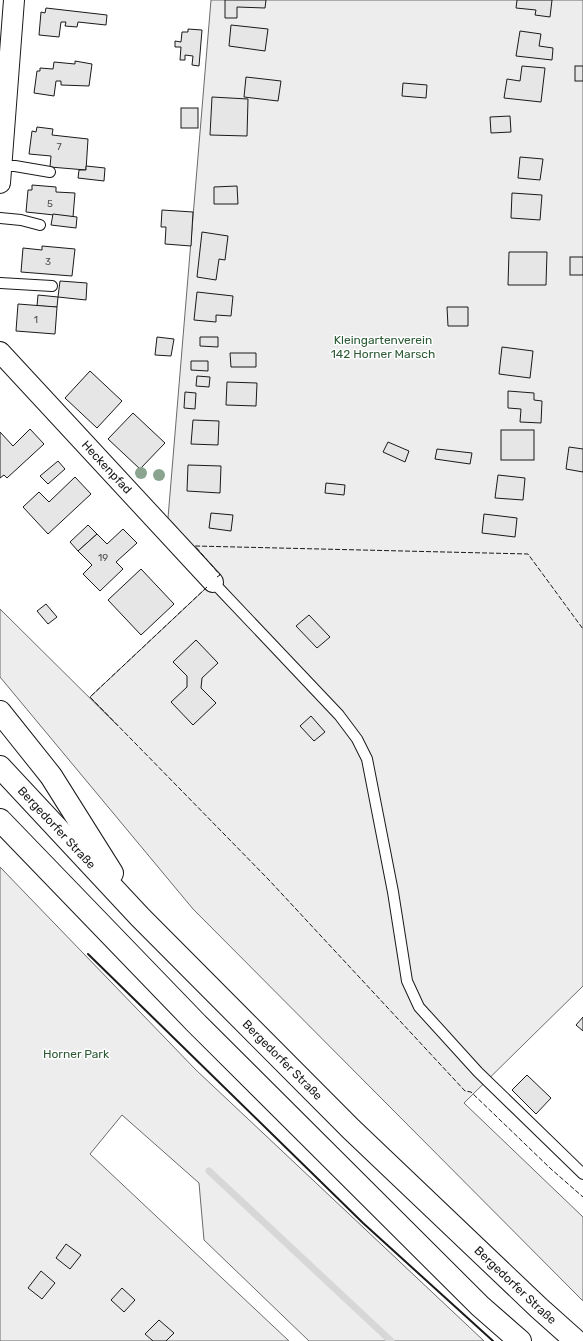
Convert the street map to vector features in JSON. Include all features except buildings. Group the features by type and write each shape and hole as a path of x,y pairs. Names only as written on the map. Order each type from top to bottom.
{"highway":[{"path":"0,712 51,776 140,917"},
{"name":"Bergedorfer Straße","path":"0,767 140,917 351,1129 539,1308 576,1341"},
{"path":"0,820 196,1023 480,1306 520,1341"}],"street":[{"path":"1,174 14,0"},
{"name":"Heckenpfad","path":"0,352 213,582"}],"lane":[{"path":"1,174 15,166 50,172"},
{"path":"0,218 21,220 40,225"},
{"path":"0,283 52,286"},
{"path":"213,582 339,715 357,739 367,759 407,981 419,1007 485,1080 583,1174"}],"shaded area":[{"path":"211,0 583,0 583,986 464,1103 583,1217 583,1301 193,909 0,677 0,609 118,726 90,697 220,575 168,518"},
{"path":"0,867 196,1070 484,1341 309,1341 204,1240 199,1183 122,1115 90,1154 289,1341 0,1341"}],"waterway":[{"path":"209,1171 391,1341"}],"fence":[{"path":"217,577 220,575 195,546 528,554 583,629"},
{"path":"207,587 90,697 269,880 465,1091 471,1092 551,1169 583,1197"}],"wall":[{"path":"88,954 363,1223 493,1341"}],"park label":[{"name":"Kleingartenverein 142 Horner Marsch","path":"383,347"},
{"name":"Horner Park","path":"76,1054"}]}
